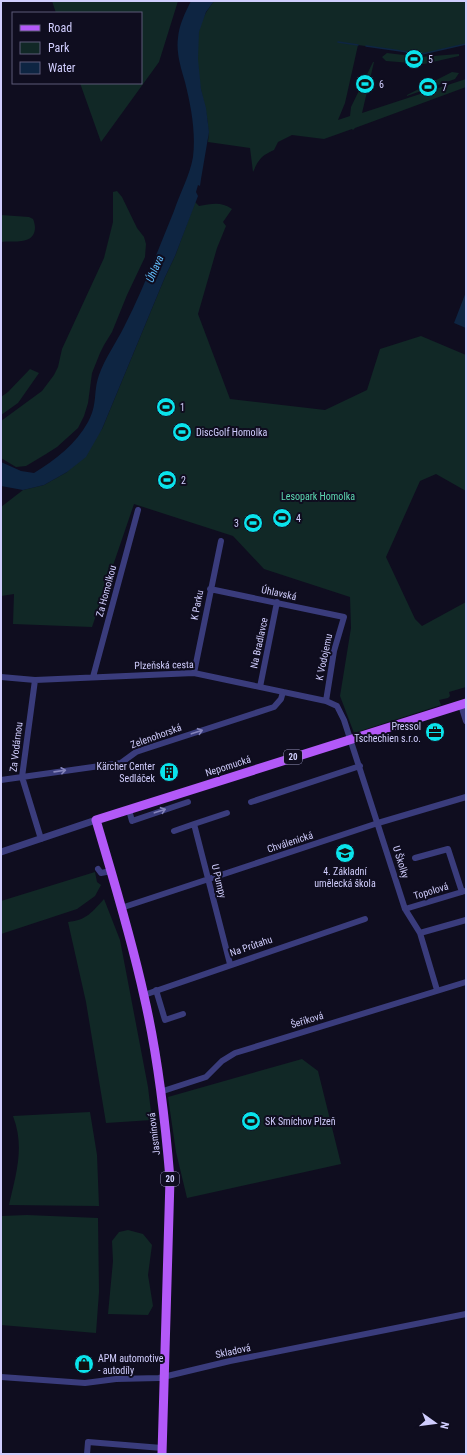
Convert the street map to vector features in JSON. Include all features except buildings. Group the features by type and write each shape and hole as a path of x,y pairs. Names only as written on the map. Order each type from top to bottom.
{"main road":[{"name":"Nepomucká","path":"96,820 463,704"},
{"name":"Jasmínová","path":"96,820 121,908 152,1031 170,1179 162,1451"}],"street":[{"name":"Za Homolkou","path":"93,677 138,510"},
{"name":"K Parku","path":"194,673 221,541"},
{"name":"Úhlavská","path":"210,589 344,617"},
{"name":"Na Bradlavce","path":"260,687 277,602"},
{"name":"K Vodojemu","path":"326,701 334,651 344,617"},
{"name":"Plzeňská cesta","path":"1,677 35,680 194,673 326,701 337,706 351,739"},
{"name":"Za Vodárnou","path":"35,680 22,777 41,839"},
{"name":"Zelenohorská","path":"1,780 121,763 136,752 274,707 279,704 283,692"},
{"path":"463,704 466,721"},
{"name":"U Školky","path":"351,739 405,909 420,934 437,990"},
{"path":"251,802 360,766"},
{"name":"Chválenická","path":"121,908 378,823 466,797"},
{"path":"129,810 132,821 188,802"},
{"path":"174,831 227,813"},
{"name":"Nepomucká","path":"1,852 96,820"},
{"name":"U Pumpy","path":"194,824 230,964"},
{"name":"Topolová","path":"405,909 464,891 448,849 415,858"},
{"path":"98,869 101,873 111,871"},
{"name":"Na Průtahu","path":"144,995 230,964 365,919"},
{"path":"420,934 466,920"},
{"name":"Šeříková","path":"160,1092 206,1077 222,1061 235,1053 466,982"},
{"path":"156,990 165,1020 183,1014"},
{"name":"Skladová","path":"1,1377 85,1383 116,1379 159,1378 165,1375 466,1314"},
{"path":"87,1454 88,1442 162,1451"}],"green space":[{"path":"52,1 178,1 159,62 101,142 80,84 142,84 142,12 56,12"},
{"path":"214,1 466,1 466,44 422,54 358,45 345,103 338,120 350,116 351,107 373,62 362,113 466,79 466,87 353,130 352,129 324,139 292,135 278,142 274,150 261,158 253,172 250,148 208,142 208,122 199,77 198,44 201,23"},
{"name":"5","path":"387,53 420,57 459,54 459,56 424,64 386,61 382,57"},
{"name":"7","path":"452,72 459,73 455,79 407,96 407,95"},
{"path":"117,191 122,197 137,228 144,237 146,244 145,257 92,373 88,403 78,428 57,447 46,454 26,466 16,467 1,458 1,421 42,391 54,375 58,367 62,349 104,258 113,222 113,192"},
{"name":"Lesopark Homolka","path":"195,202 199,206 220,204 228,206 232,209 223,222 226,226 217,248 198,314 230,399 325,410 367,390 380,349 421,336 466,355 466,491 436,474 420,481 386,557 415,619 422,626 466,602 466,687 449,692 450,696 448,698 439,700 441,705 354,733 340,696 351,628 350,597 264,569 233,536 134,504 92,627 13,624 14,594 1,596 1,507 23,490 44,485 67,472 102,429 175,256"},
{"path":"1,215 29,217 33,219 35,227 34,234 27,240 1,242"},
{"path":"30,369 39,373 18,403 1,415 1,397 8,392"},
{"path":"95,872 97,882 101,885 95,896 77,909 1,934 1,901"},
{"path":"104,899 120,940 148,1087 152,1120 106,1123 86,1002 68,922 75,921 89,915"},
{"name":"SK Smíchov Plzeň","path":"302,1059 318,1071 341,1164 187,1198 176,1152 168,1097"},
{"path":"90,1112 97,1155 99,1206 9,1205 17,1171 19,1150 17,1127 13,1116"},
{"path":"27,1215 98,1218 99,1292 96,1333 1,1325 1,1216"},
{"path":"128,1230 143,1234 152,1245 148,1275 153,1306 148,1315 108,1314 113,1261 112,1241 119,1232"}],"water":[{"name":"Úhlava","path":"191,1 214,1 206,12 199,32 198,59 201,89 206,108 209,132 200,186 198,185 196,192 198,196 175,256 102,429 86,457 67,472 44,485 23,490 1,486 1,462 21,471 34,473 50,463 64,451 83,430 88,422 93,409 97,381 101,369 138,299 185,184 193,157 194,138 191,110 179,60 178,44 181,24"},
{"path":"466,292 466,328 454,323"}],"waterway":[{"path":"338,42 358,45"},
{"path":"366,46 422,54 466,44"}],"place":[{"name":"5","path":"414,59"},
{"name":"6","path":"365,84"},
{"name":"7","path":"428,87"},
{"name":"1","path":"166,407"},
{"name":"DiscGolf Homolka","path":"182,432"},
{"name":"2","path":"167,480"},
{"name":"4","path":"282,518"},
{"name":"3","path":"253,523"},
{"name":"Pressol Tschechien s.r.o.","path":"435,732"},
{"name":"Kärcher Center Sedláček","path":"169,772"},
{"name":"4. Základní umělecká škola","path":"345,853"},
{"name":"SK Smíchov Plzeň","path":"251,1121"},
{"name":"APM automotive - autodíly","path":"84,1364"}]}
